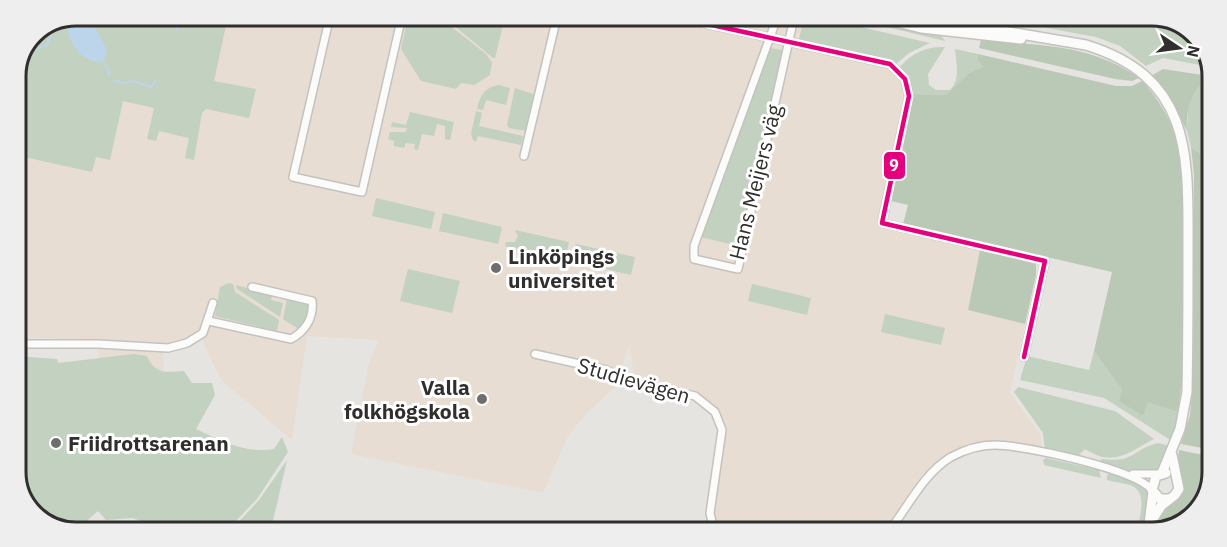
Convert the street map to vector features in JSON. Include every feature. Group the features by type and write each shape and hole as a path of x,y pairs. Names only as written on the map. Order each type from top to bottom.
{"main road":[{"path":"921,26 951,32 1086,45"},
{"path":"973,26 1086,45 1109,53 1134,69 1154,86 1176,119 1188,163 1187,392 1172,453 1152,482 1149,522"},
{"path":"1152,522 1161,506 1178,492 1172,453"},
{"path":"1160,473 1170,474 1177,479"},
{"path":"1152,491 1160,499 1169,499"}],"street":[{"path":"328,26 293,177 362,192 400,26"},
{"path":"524,156 555,26"},
{"path":"720,26 890,64 905,79 909,96 882,223 1045,261 1024,357"},
{"name":"Hans Meijers väg","path":"774,26 694,246 694,259 738,269 792,26"},
{"path":"209,321 291,339 304,328 312,311 312,302 252,287"},
{"path":"26,345 98,344 168,348 187,343 203,333 209,321 213,303"},
{"name":"Studievägen","path":"535,354 606,370 627,380 695,396 707,404 718,417 722,430 710,513 712,522"},
{"path":"896,522 940,466 952,457 975,448 1007,446 1127,473 1142,480 1152,491"},
{"path":"1127,473 1160,473"}],"shaded area":[{"name":"Linköpings universitet","path":"65,26 802,26 798,46 889,67 901,77 906,97 879,226 980,250 968,310 1025,324 1010,392 1041,436 1041,449 998,441 984,441 949,453 926,475 890,522 716,522 714,517 715,503 726,437 719,411 698,392 634,378 630,343 616,386 588,412 568,436 543,493 351,454 369,363 379,340 307,336 292,440 221,380 202,340 188,348 163,353 165,394 113,395 93,339 26,338 26,72 27,62 36,45 56,29"}],"green space":[{"path":"65,26 226,26 214,81 256,89 249,118 206,109 202,113 194,160 185,158 189,138 159,131 156,141 147,139 154,108 123,101 110,160 96,157 92,172 26,157 27,62 42,38"},
{"path":"406,26 450,26 486,54 492,63 490,75 474,85 461,83 456,89 421,81 401,49"},
{"path":"455,26 503,26 495,58"},
{"path":"802,26 858,26 930,43 909,53 896,64 885,59 799,39"},
{"path":"882,26 904,26 940,34 945,41"},
{"path":"1036,26 1162,26 1182,36 1191,45 1200,65 1163,58 1146,66 1120,46 1096,37"},
{"path":"981,40 1043,45 1083,52 1102,58 1139,78 1132,81 1115,79 979,48"},
{"path":"945,47 928,74 929,85 936,90 950,90 956,81 955,49 978,54 977,60 985,66 968,74 946,95 912,94 911,83 900,67 920,51"},
{"path":"769,48 783,50 739,246 700,237"},
{"path":"978,54 1116,86 1132,86 1142,81 1159,102 1171,124 1179,148 1183,175 1182,379 1178,412 1148,402 1143,416 1119,401 1122,389 1094,351 1112,272 903,224 908,205 891,201 912,94 946,95 968,74 984,66 977,60"},
{"path":"1163,69 1201,75 1201,85 1191,100 1187,115 1187,131 1170,98 1151,76"},
{"path":"1201,83 1201,154 1191,147 1187,131 1188,106 1194,89"},
{"path":"499,85 510,88 506,105 486,100 483,110 477,109 484,92"},
{"path":"515,88 536,95 526,131 509,128 507,125"},
{"path":"476,111 482,113 479,126 523,136 521,145 478,136 476,142 473,140 471,134"},
{"path":"410,112 454,122 450,140 445,139 445,126 437,124 434,136 422,134 418,150 414,149 415,144 406,143 404,148 394,146 394,141 388,139 390,132 406,132 407,128 391,127 392,122 406,125"},
{"path":"1191,147 1201,154 1202,448 1181,444 1190,415 1193,380 1194,174"},
{"path":"376,198 435,212 431,229 372,216"},
{"path":"443,213 502,227 498,244 439,231"},
{"path":"515,230 569,242 565,260 505,246 506,242 515,242 518,236"},
{"path":"576,244 635,257 631,275 572,261"},
{"path":"980,250 1036,264 1036,275 1025,324 968,310"},
{"path":"408,269 460,281 452,313 400,301"},
{"path":"229,283 233,284 235,292 279,320 277,331 215,316 220,287"},
{"path":"752,284 811,298 807,315 748,301"},
{"path":"236,285 272,295 271,300 283,303 280,317 237,289"},
{"path":"287,299 307,304 310,307 310,313 300,330 283,319"},
{"path":"885,314 945,328 941,345 881,332"},
{"path":"1094,351 1143,416 1148,401 1178,412 1172,441 1104,398 1020,380 1027,356 1089,370"},
{"path":"134,354 147,356 157,369 172,372 184,371 192,383 212,383 215,395 196,429 234,445 254,450 274,449 282,437 288,452 257,499 235,522 144,522 132,518 106,520 98,511 86,522 56,518 38,505 28,488 26,475 26,357 57,359 58,363"},
{"path":"1018,387 1115,411 1154,439 1129,453 1113,458 1095,455 1085,449 1077,457 1045,450 1043,433 1014,392"},
{"path":"1158,443 1170,446 1161,468 1156,471 1131,471 1100,462 1101,459 1127,458"},
{"path":"1179,450 1202,455 1201,482 1198,491 1185,509 1168,519 1157,521 1160,514 1181,496 1183,490 1177,466"},
{"path":"1046,458 1099,470 1101,478 1044,465 1043,460"},
{"path":"287,460 273,521 239,522 259,500"},
{"path":"1112,473 1138,481 1149,490 1144,522 1139,522 1141,499 1136,488 1107,480 1107,475"}],"water":[{"path":"67,26 93,26 107,51 103,61 95,61 81,55"}],"waterway":[{"path":"177,30 178,26"},
{"path":"33,50 47,45 53,31"},
{"path":"103,61 110,75"},
{"path":"114,80 124,83 133,81 151,87 156,80"}],"transit line":[{"name":"9","path":"717,26 890,64 905,79 909,96 882,223 1045,261 1024,357"}],"place":[{"name":"Linköpings universitet","path":"496,268"},
{"name":"Valla folkhögskola","path":"482,399"},
{"name":"Friidrottsarenan","path":"56,443"}]}
